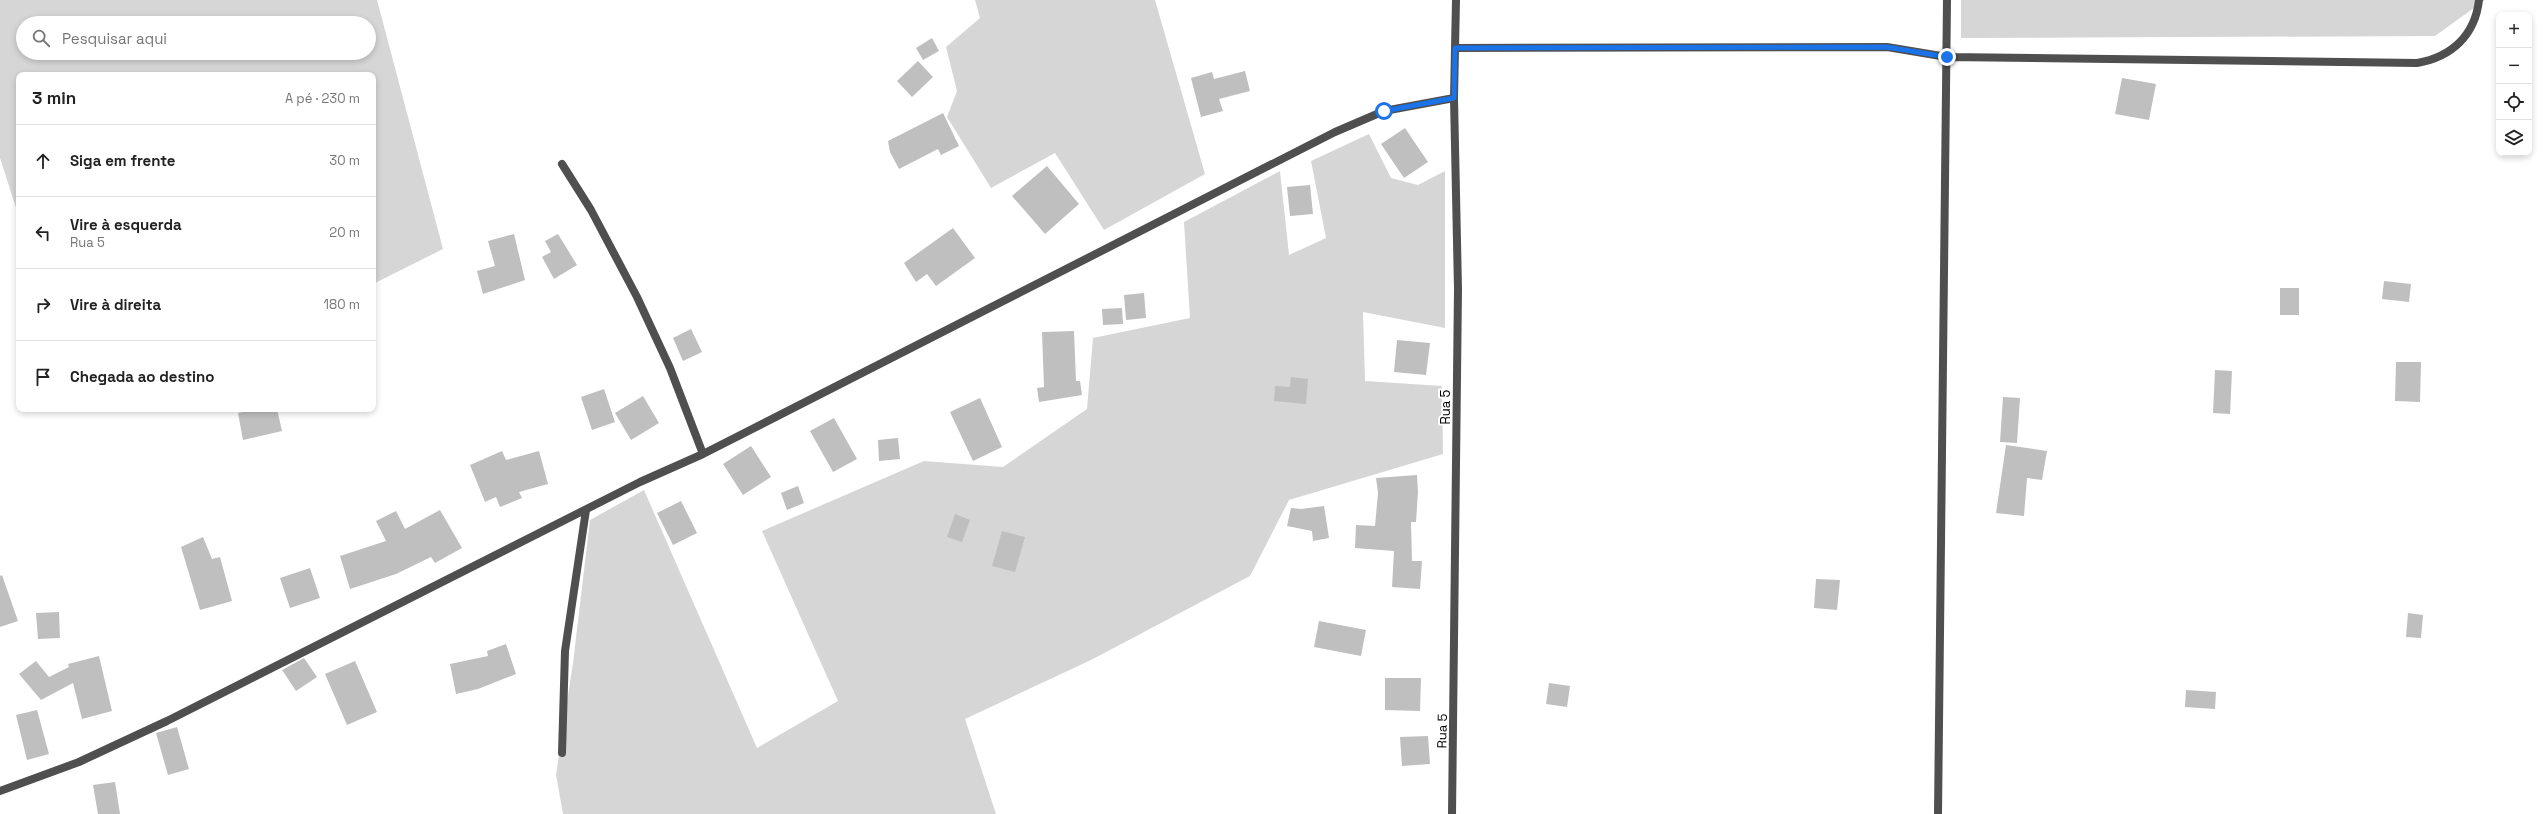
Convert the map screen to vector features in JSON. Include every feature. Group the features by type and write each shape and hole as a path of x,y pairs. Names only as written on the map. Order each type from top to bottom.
{"street":[{"name":"Rua 5","path":"1452,814 1458,289 1454,98 1456,0"},
{"path":"1938,814 1947,0"},
{"path":"1455,48 1887,47 1947,57 2418,63 2441,57 2462,42 2472,25 2479,0"},
{"path":"0,791 79,762 167,721 640,482 703,454 1335,132 1384,111 1454,98"},
{"path":"562,164 591,210 637,297 670,368 703,454"},
{"path":"562,753 565,651 586,510"}],"shaded area":[{"path":"0,0 377,0 443,249 376,282 376,72 16,72 16,208 0,158"},
{"path":"975,0 1155,0 1205,174 1104,230 1055,153 991,188 947,117 957,91 946,47 980,18"},
{"path":"1961,0 2485,0 2435,36 1961,38"},
{"path":"1369,134 1391,178 1418,185 1445,171 1445,328 1363,312 1365,381 1442,386 1443,454 1289,500 1250,576 1091,660 965,719 996,814 563,814 556,775 573,663 590,520 644,490 757,748 838,701 762,531 924,461 1003,467 1087,409 1093,338 1190,318 1184,222 1280,171 1289,255 1326,238 1311,161"}],"building":[{"path":"932,38 939,51 923,60 916,48"},
{"path":"918,61 933,77 912,97 897,81"},
{"path":"1245,71 1250,91 1219,99 1223,111 1201,117 1191,78 1212,72 1214,79"},
{"path":"2122,78 2156,84 2149,120 2115,114"},
{"path":"943,113 959,146 941,155 938,149 899,169 890,152 888,141"},
{"path":"1405,128 1428,162 1404,178 1381,144"},
{"path":"1047,166 1079,204 1045,234 1012,196"},
{"path":"1310,185 1313,214 1290,216 1287,187"},
{"path":"953,228 975,258 936,286 927,274 916,282 904,263"},
{"path":"514,234 525,280 483,294 477,271 495,266 488,241"},
{"path":"558,234 577,265 554,279 542,257 551,252 545,241"},
{"path":"2384,281 2411,284 2409,302 2382,299"},
{"path":"2280,288 2299,288 2299,315 2280,315"},
{"path":"1144,293 1146,318 1126,320 1124,295"},
{"path":"1122,308 1123,324 1103,325 1102,309"},
{"path":"691,329 702,352 683,361 673,338"},
{"path":"1074,331 1076,381 1080,381 1082,395 1039,402 1037,388 1044,387 1042,332"},
{"path":"1397,340 1430,343 1426,375 1394,372"},
{"path":"2396,362 2421,362 2420,402 2395,401"},
{"path":"2215,370 2232,371 2230,414 2213,413"},
{"path":"1291,377 1308,379 1306,404 1274,401 1275,386 1290,387"},
{"path":"604,389 615,422 592,430 581,397"},
{"path":"643,396 659,423 631,440 615,413"},
{"path":"2003,397 2020,398 2017,443 2000,442"},
{"path":"980,398 1002,447 973,461 950,412"},
{"path":"278,412 282,431 243,440 238,413"},
{"path":"834,418 857,459 833,472 810,431"},
{"path":"898,438 900,459 879,461 878,440"},
{"path":"2006,445 2047,451 2042,480 2027,478 2024,516 1996,513"},
{"path":"751,446 771,477 743,495 723,464"},
{"path":"502,451 506,460 539,451 548,484 519,492 522,498 500,507 496,497 485,502 470,465"},
{"path":"1417,475 1418,492 1416,522 1411,522 1412,561 1422,561 1420,589 1392,587 1394,551 1355,548 1356,525 1375,526 1378,493 1376,478"},
{"path":"798,486 804,503 787,510 781,493"},
{"path":"681,501 697,533 673,545 657,513"},
{"path":"1324,506 1329,538 1313,541 1312,531 1287,526 1291,508 1301,509"},
{"path":"440,510 462,548 435,563 431,557 396,574 350,589 340,556 386,541 376,521 396,511 405,529"},
{"path":"955,514 970,520 962,542 947,537"},
{"path":"1002,531 1025,537 1015,572 992,566"},
{"path":"203,537 212,559 220,557 232,601 200,610 181,547"},
{"path":"310,568 320,598 290,608 280,578"},
{"path":"2,575 18,621 0,627 0,576"},
{"path":"1816,579 1840,580 1837,610 1814,608"},
{"path":"59,612 60,638 38,639 36,613"},
{"path":"2408,613 2423,615 2421,638 2406,637"},
{"path":"1319,621 1366,630 1361,656 1314,647"},
{"path":"506,644 516,674 478,689 456,694 450,664 488,656 487,651"},
{"path":"99,656 112,711 82,719 73,683 41,700 19,674 36,661 49,677 69,667 68,664"},
{"path":"304,658 317,677 296,691 282,670"},
{"path":"355,661 377,712 347,725 325,674"},
{"path":"1385,678 1421,678 1420,711 1385,710"},
{"path":"1549,683 1570,686 1567,707 1546,704"},
{"path":"2186,690 2216,692 2215,709 2185,707"},
{"path":"37,710 49,754 27,760 16,715"},
{"path":"177,727 189,769 168,775 156,733"},
{"path":"1428,736 1430,764 1402,766 1400,737"},
{"path":"115,782 120,814 98,814 93,785"}],"route":[{"path":"1384,111 1454,98 1455,48 1836,46 1908,49 1947,57"}]}
